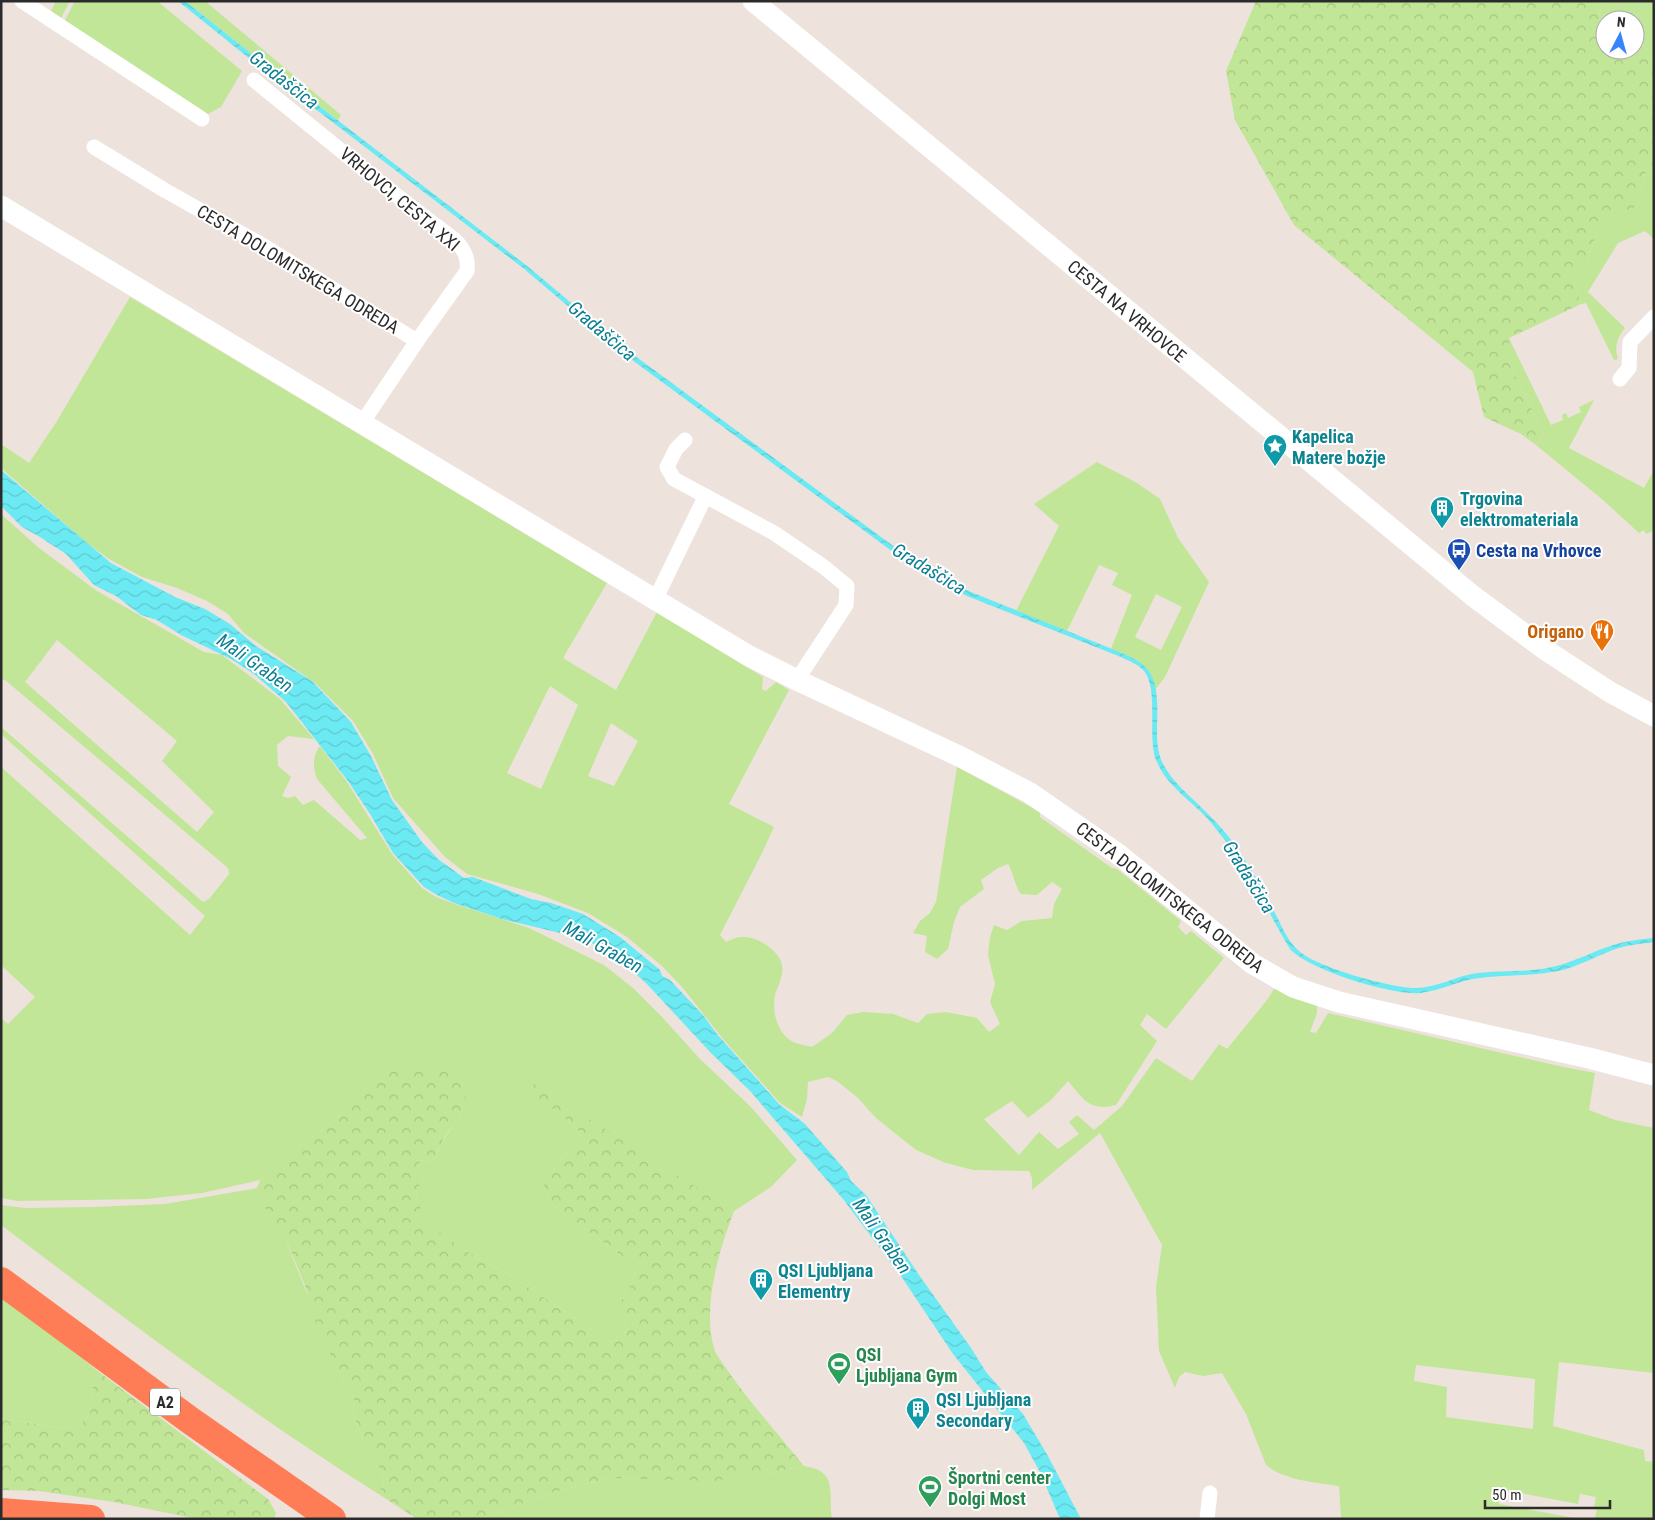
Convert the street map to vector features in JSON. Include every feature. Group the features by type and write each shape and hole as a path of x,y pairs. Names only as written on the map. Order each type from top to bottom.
{"highway":[{"name":"A2","path":"1,1281 191,1421 332,1519"},
{"path":"1,1512 91,1519"}],"street":[{"path":"22,1 202,119"},
{"name":"CESTA NA VRHOVCE","path":"753,1 1472,596 1547,651 1610,692 1654,716"},
{"name":"VRHOVCI, CESTA XXI","path":"254,80 462,247 467,258 467,271 417,341"},
{"name":"CESTA DOLOMITSKEGA ODREDA","path":"94,148 264,246 417,341 362,423"},
{"name":"CESTA DOLOMITSKEGA ODREDA","path":"1,206 749,656 963,758 1030,793 1118,854 1253,964 1293,986 1339,1002 1589,1058 1654,1075"},
{"path":"1620,379 1629,368 1630,342 1654,317"},
{"path":"685,440 676,449 667,467 674,480 774,533 824,567 847,586 846,605 797,680"},
{"path":"655,600 705,497"},
{"path":"1206,1519 1210,1494"}],"green space":[{"path":"56,1 70,1 60,20 51,11"},
{"path":"75,1 157,1 242,71 221,107 206,115 64,22"},
{"path":"185,1 205,1 341,115 338,120 253,55"},
{"path":"1256,1 1605,1 1600,10 1595,10 1595,60 1645,60 1645,57 1654,61 1654,166 1645,173 1638,206 1611,216 1598,227 1588,260 1574,281 1581,304 1509,338 1509,363 1544,434 1536,445 1521,434 1484,417 1473,372 1294,225 1235,120 1226,71"},
{"path":"1605,1 1654,1 1654,61 1645,56 1645,10 1600,10"},
{"path":"1654,166 1654,239 1645,231 1618,243 1588,292 1625,328 1617,343 1618,359 1614,360 1586,303 1581,304 1574,281 1588,260 1598,227 1611,216 1638,206 1645,173"},
{"path":"130,297 607,583 563,658 616,690 657,612 763,677 762,689 766,691 776,682 789,690 729,804 774,827 720,935 726,942 742,937 755,939 767,945 777,954 782,969 774,1007 778,1025 790,1040 812,1047 832,1033 847,1015 863,1012 893,1014 918,1023 927,1014 946,1012 977,1018 989,1032 1000,1024 990,1002 995,984 988,955 990,937 994,925 1007,930 1022,921 1052,918 1054,904 1062,889 1052,882 1037,895 1021,894 1008,864 998,868 981,880 984,889 960,907 954,922 948,949 937,959 925,952 927,936 913,933 920,921 930,913 936,902 957,767 1040,812 1040,817 1112,868 1117,869 1181,921 1178,927 1186,935 1191,931 1224,958 1166,1029 1147,1014 1140,1025 1157,1041 1116,1105 1100,1107 1093,1105 1083,1098 1068,1081 1051,1100 1028,1118 1012,1101 984,1119 1019,1155 1039,1132 1058,1149 1079,1134 1069,1122 1077,1115 1094,1130 1122,1106 1156,1058 1192,1081 1219,1044 1227,1049 1276,986 1317,1003 1317,1013 1310,1032 1316,1033 1328,1013 1595,1073 1589,1110 1615,1120 1654,1128 1654,1373 1559,1362 1553,1426 1644,1450 1645,1461 1654,1462 1654,1519 1595,1519 1597,1508 1594,1507 1596,1497 1580,1494 1578,1504 1499,1489 1499,1504 1580,1519 1341,1519 1339,1486 1292,1478 1266,1465 1246,1414 1222,1373 1203,1376 1185,1372 1179,1377 1175,1388 1159,1351 1156,1287 1162,1245 1100,1133 1032,1190 1032,1178 1029,1171 973,1170 946,1163 916,1150 876,1118 858,1098 837,1081 828,1077 808,1082 807,1099 802,1117 780,1103 723,1039 683,988 662,966 627,937 588,913 538,894 467,874 445,857 393,798 373,754 353,721 315,683 244,633 228,614 207,601 177,588 142,577 109,559 87,543 1,468 1,444 29,463 57,421","holes":["550,686 578,705 541,789 507,773","611,723 638,741 614,786 588,776","1416,1365 1535,1379 1533,1429 1446,1417 1447,1387 1414,1381"]},
{"path":"1509,338 1551,425 1563,420 1562,415 1566,413 1568,418 1581,412 1579,407 1594,400 1569,448 1644,488 1654,470 1654,528 1651,532 1646,534 1644,530 1639,533 1603,500 1536,445 1544,434 1509,363"},
{"path":"1097,462 1137,483 1160,499 1178,538 1209,582 1165,677 1155,690 1152,680 1140,662 1111,649 1132,595 1112,585 1118,573 1099,565 1067,631 1016,611 1059,526 1034,504","holes":["1156,594 1182,607 1161,650 1135,637"]},
{"path":"1,514 39,548 97,591 204,652 222,655 280,699 314,739 288,736 277,745 278,766 291,777 282,796 288,798 295,796 303,805 314,800 360,840 367,838 317,779 314,762 320,746 347,782 392,854 422,888 436,897 529,928 604,965 633,988 662,1017 700,1059 750,1106 797,1160 771,1187 734,1211 533,1085 527,1092 561,1114 581,1133 548,1177 549,1203 636,1266 632,1283 621,1301 621,1316 628,1330 611,1342 510,1275 475,1257 424,1222 416,1195 423,1175 418,1164 422,1160 433,1162 442,1142 462,1112 378,1075 333,1122 270,1168 260,1180 202,1193 146,1199 17,1201 1,1198 1,1018 8,1024 35,997 1,965 1,767 190,935 205,916 1,734 1,727 203,902 209,899 229,874 228,868 5,680 1,679","holes":["57,640 177,741 162,761 214,812 197,832 25,682"]},
{"path":"408,1067 448,1072 465,1089 462,1110 443,1140 433,1162 422,1160 418,1164 423,1175 416,1195 425,1222 475,1257 510,1275 611,1342 628,1330 621,1316 621,1301 632,1283 636,1266 549,1203 549,1195 542,1190 548,1177 581,1133 561,1114 526,1092 534,1084 734,1211 718,1261 711,1297 711,1332 714,1348 718,1357 746,1395 804,1466 713,1481 609,1478 554,1492 481,1519 417,1519 377,1493 384,1484 383,1478 376,1460 366,1446 353,1415 354,1399 338,1371 314,1319 305,1286 286,1241 275,1226 257,1188 260,1180 270,1168 333,1122 378,1075"},
{"path":"257,1188 275,1226 286,1241 338,1371 354,1399 353,1415 366,1446 376,1460 383,1478 384,1484 377,1493 233,1397 1,1225 1,1205 25,1208 165,1204"},
{"path":"1,1294 103,1375 93,1382 90,1414 80,1425 63,1428 1,1419"},
{"path":"103,1375 268,1499 276,1513 274,1519 197,1519 114,1502 39,1491 1,1490 1,1419 63,1428 80,1425 90,1414 93,1382"},
{"path":"804,1466 823,1473 827,1478 831,1492 832,1519 481,1519 554,1492 609,1478 654,1479 768,1473"}],"water":[{"name":"Gradaščica","path":"178,1 185,1 526,265 631,353 926,570 971,592 1122,653 1142,664 1152,676 1156,691 1158,744 1166,770 1232,841 1253,874 1288,938 1307,957 1354,975 1389,984 1415,988 1431,986 1477,973 1547,968 1628,941 1654,938 1654,942 1618,948 1563,970 1473,979 1421,993 1408,993 1372,986 1332,973 1300,957 1290,949 1248,874 1226,842 1206,817 1166,777 1156,760 1152,739 1151,689 1142,669 1121,657 967,596 924,573 889,549 628,357 523,268 250,59"},
{"name":"Mali Graben","path":"1,470 111,563 175,597 205,609 230,624 256,646 312,681 351,722 371,756 392,800 422,842 438,859 464,878 473,877 531,899 551,903 583,914 620,937 660,970 662,976 670,980 703,1015 717,1034 779,1104 805,1124 847,1172 851,1181 866,1195 986,1372 1023,1414 1048,1456 1081,1519 1060,1519 1040,1472 1024,1443 953,1354 901,1276 843,1199 750,1091 711,1053 645,982 617,958 585,939 502,919 454,903 424,887 393,853 348,781 286,702 254,674 231,659 181,635 157,620 141,615 116,596 94,585 66,554 22,527 1,506"}],"place":[{"name":"Kapelica Matere božje","path":"1275,467"},
{"name":"Trgovina elektromateriala","path":"1442,529"},
{"name":"Cesta na Vrhovce","path":"1459,571"},
{"name":"Origano","path":"1602,652"},
{"name":"QSI Ljubljana Elementry","path":"761,1301"},
{"name":"QSI Ljubljana Gym","path":"839,1385"},
{"name":"QSI Ljubljana Secondary","path":"918,1430"},
{"name":"Športni center Dolgi Most","path":"930,1508"}]}
